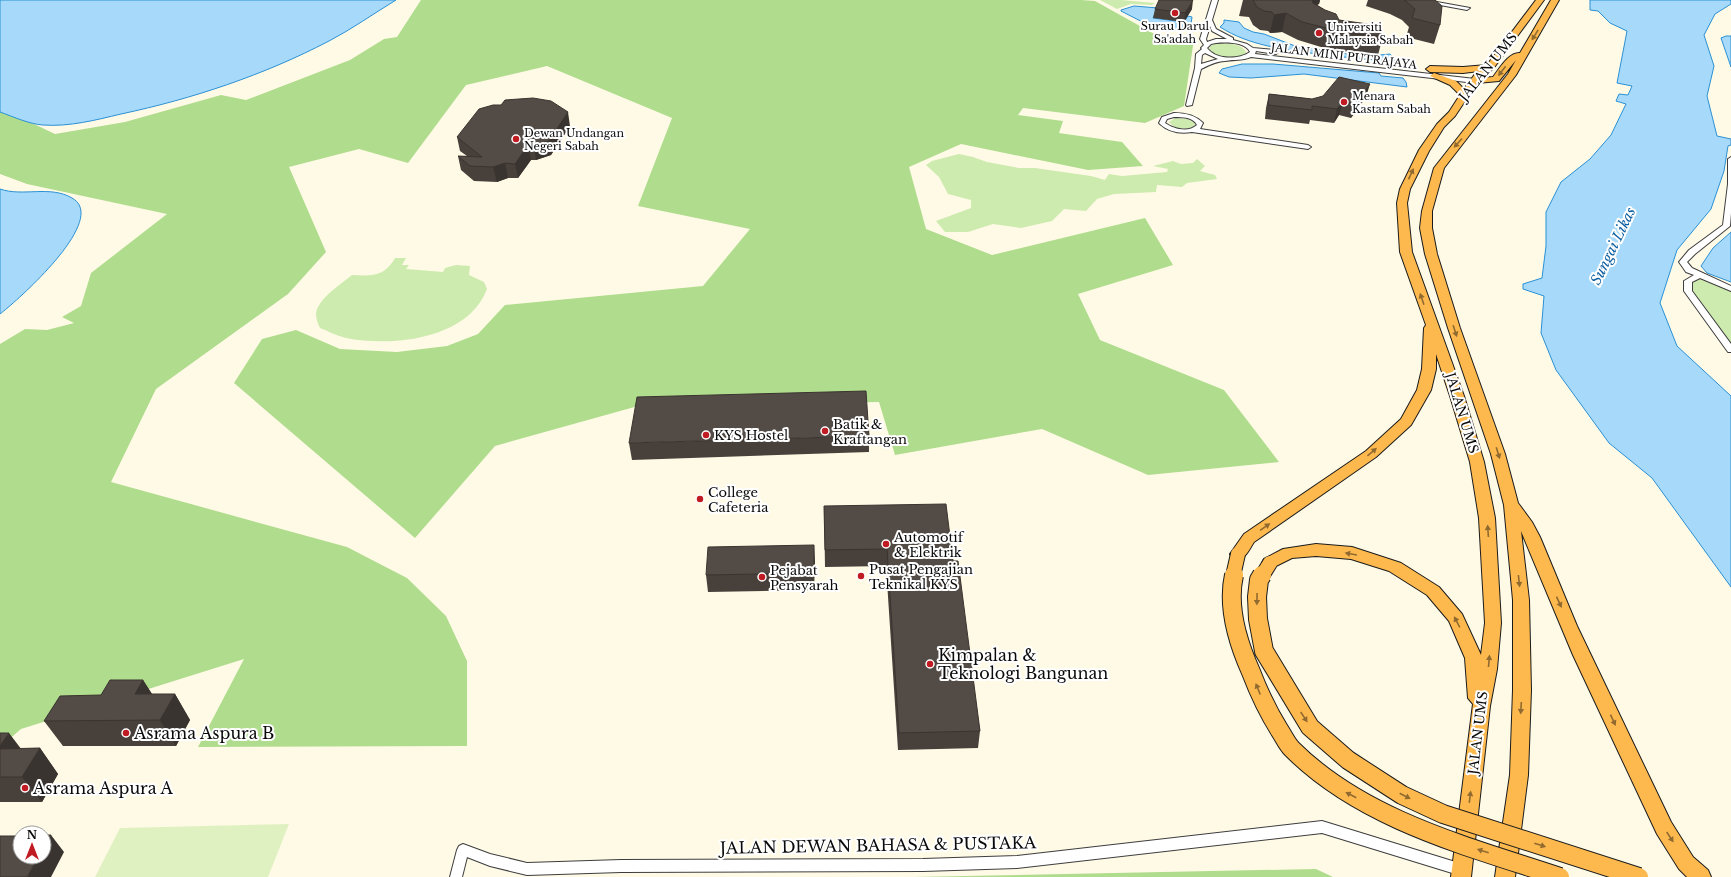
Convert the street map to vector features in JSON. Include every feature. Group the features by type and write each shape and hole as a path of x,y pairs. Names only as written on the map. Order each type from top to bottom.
{"highway":[{"name":"JALAN UMS","path":"1461,873 1493,623 1487,518 1477,462 1447,364 1406,252 1402,203 1404,189 1420,156 1440,126 1452,114 1464,94 1478,76 1490,67 1540,0"},
{"name":"JALAN UMS","path":"1505,877 1519,775 1522,690 1521,600 1511,505 1498,454 1454,328 1431,254 1426,228 1427,210 1440,168 1512,75 1524,51 1555,0"},
{"path":"1475,80 1496,79 1512,59 1524,51"},
{"path":"1432,73 1490,67"},
{"path":"1432,73 1453,83 1464,94"},
{"path":"1430,320 1430,356 1424,390 1406,422 1371,454 1249,538 1238,554 1231,587 1234,618 1247,662 1266,708 1291,748 1342,790 1401,821 1441,837 1560,877"},
{"path":"1511,505 1528,527 1556,597 1664,828 1686,863 1701,877"},
{"path":"1479,727 1474,658 1456,618 1433,591 1395,567 1352,553 1316,550 1289,553 1270,563 1259,580 1257,597 1258,619 1264,651 1310,727 1348,760 1402,795 1443,814 1639,877"}],"street":[{"path":"1215,0 1203,39 1205,47 1216,57 1232,59"},
{"path":"1416,0 1467,8"},
{"path":"1198,68 1211,62 1246,58 1252,52 1240,43 1214,30 1209,20"},
{"path":"1240,43 1221,40 1205,47 1199,54 1198,68 1188,105 1182,111 1164,118 1162,123 1172,129 1192,130 1219,136 1308,147"},
{"name":"JALAN MINI PUTRAJAYA","path":"1252,52 1432,73 1475,80"},
{"path":"1188,105 1194,118"},
{"path":"1174,115 1185,115 1194,118 1200,123 1200,125 1219,136"},
{"path":"1192,130 1198,128 1200,125"},
{"path":"1731,159 1731,184 1726,226 1692,252 1683,262 1689,270 1731,289"},
{"path":"1700,276 1688,281 1688,291 1731,350"},
{"name":"JALAN DEWAN BAHASA & PUSTAKA","path":"456,877 463,850 490,860 527,869 621,866 923,865 1017,862 1322,827 1461,873"}],"green space":[{"path":"421,0 1081,0 1095,1 1156,35 1194,39 1184,106 1145,123 1023,108 1018,115 1063,121 1059,133 1122,142 1143,166 1088,170 961,144 909,167 926,229 992,255 1145,218 1173,265 1078,294 1100,340 1224,390 1279,462 1148,475 1042,429 895,455 879,402 638,406 495,446 415,538 234,383 262,339 296,330 340,349 397,352 447,346 478,334 505,305 703,286 750,229 638,206 672,118 547,66 466,85 408,163 359,149 289,167 326,252 288,294 156,389 111,482 347,547 407,578 446,616 467,661 467,746 198,747 244,659 21,729 0,747 0,344 25,329 47,330 74,323 62,317 81,306 91,273 167,214 27,184 0,174 0,112 34,124 55,134 125,122 221,95 246,100 350,60 384,39 397,37"},
{"path":"1100,0 1155,3 1152,5 1131,4 1117,9"},
{"path":"1218,43 1238,45 1244,49 1246,54 1227,58 1212,53 1209,50 1210,46"},
{"path":"1175,118 1188,119 1194,122 1195,125 1185,129 1175,127 1169,122"},
{"path":"959,154 987,162 1019,168 1035,168 1091,176 1105,180 1109,174 1122,176 1167,172 1168,169 1153,166 1173,161 1181,164 1193,163 1197,159 1205,166 1200,171 1215,175 1217,179 1187,183 1182,187 1157,185 1156,192 1114,194 1097,199 1086,211 1064,209 1052,221 1021,228 993,224 968,232 945,232 936,221 971,208 971,200 948,194 939,177 926,165 932,161"},
{"path":"395,258 406,258 402,265 409,265 406,269 443,272 445,268 456,265 470,266 469,275 484,282 487,289 477,306 463,319 446,329 426,336 405,340 364,341 346,338 320,328 316,318 316,312 321,302 329,294 352,275 371,275 382,272"},
{"path":"1700,275 1731,289 1731,350 1696,301 1688,281"},
{"path":"289,824 268,877 95,877 120,828"},
{"path":"1316,869 1333,877 911,877"}],"water":[{"path":"0,0 396,0 329,41 279,65 227,85 174,101 102,119 63,125 43,125 22,120 0,112"},
{"name":"Sungai Likas","path":"1590,0 1731,0 1731,4 1715,14 1704,35 1714,66 1707,96 1717,136 1731,139 1731,145 1728,146 1724,171 1711,209 1677,250 1660,303 1677,346 1731,396 1731,587 1652,478 1609,443 1556,370 1541,333 1544,296 1523,289 1523,284 1542,278 1546,246 1546,212 1561,182 1590,159 1611,135 1626,104 1616,101 1619,94 1628,95 1632,86 1617,83 1627,31 1610,23 1598,11 1590,10"},
{"path":"1134,6 1158,8 1153,18 1184,22 1188,16 1192,17 1191,24 1173,31 1158,30 1121,11"},
{"path":"1224,20 1239,22 1244,28 1253,32 1264,34 1308,51 1312,48 1337,53 1380,56 1390,54 1395,59 1394,61 1375,60 1267,46 1243,39 1220,27 1224,23"},
{"path":"1731,36 1731,67 1721,38"},
{"path":"1242,64 1273,64 1379,73 1381,76 1403,78 1407,87 1304,74 1251,78 1229,77 1219,73 1222,69"},
{"path":"0,189 18,192 55,192 64,194 72,198 81,208 79,223 70,241 57,259 24,293 0,314"},
{"path":"1731,232 1731,282 1707,273 1701,266 1713,248"}],"building":[{"path":"1159,0 1193,0 1185,13 1155,9"},
{"path":"1253,0 1312,0 1313,3 1325,10 1336,14 1339,20 1375,25 1383,36 1357,34 1326,28 1302,22 1286,13 1274,15 1272,12 1264,11 1257,7"},
{"path":"1404,0 1435,0 1442,6 1440,25 1412,18 1415,9"},
{"path":"1339,77 1370,84 1355,104 1343,102 1337,109 1312,106 1312,110 1268,105 1269,94 1312,99 1323,96"},
{"name":"Dewan Undangan Negeri Sabah","path":"533,98 551,101 568,112 549,141 528,145 515,164 505,163 493,167 470,166 458,156 482,157 457,137 479,109 493,105 501,105 505,100"},
{"path":"866,391 869,436 629,443 637,397"},
{"path":"946,504 953,561 958,561 980,731 899,733 887,549 825,550 824,506"},
{"path":"814,545 814,573 706,575 708,547"},
{"path":"110,680 143,680 135,694 175,694 160,720 44,721 60,696 101,695"},
{"path":"0,733 9,733 0,746"},
{"path":"40,748 22,777 0,777 0,749"},
{"path":"0,836 12,836 12,865 34,865 27,877 0,877"}],"place":[{"name":"Surau Darul Sa'adah","path":"1175,13"},
{"name":"Universiti Malaysia Sabah","path":"1319,33"},
{"name":"Menara Kastam Sabah","path":"1344,102"},
{"name":"Dewan Undangan Negeri Sabah","path":"516,139"},
{"name":"Batik & Kraftangan","path":"825,431"},
{"name":"KYS Hostel","path":"706,435"},
{"name":"College Cafeteria","path":"700,499"},
{"name":"Automotif & Elektrik","path":"886,544"},
{"name":"Pusat Pengajian Teknikal KYS","path":"861,576"},
{"name":"Pejabat Pensyarah","path":"762,577"},
{"name":"Kimpalan & Teknologi Bangunan","path":"930,664"},
{"name":"Asrama Aspura B","path":"126,733"},
{"name":"Asrama Aspura A","path":"25,788"}]}
